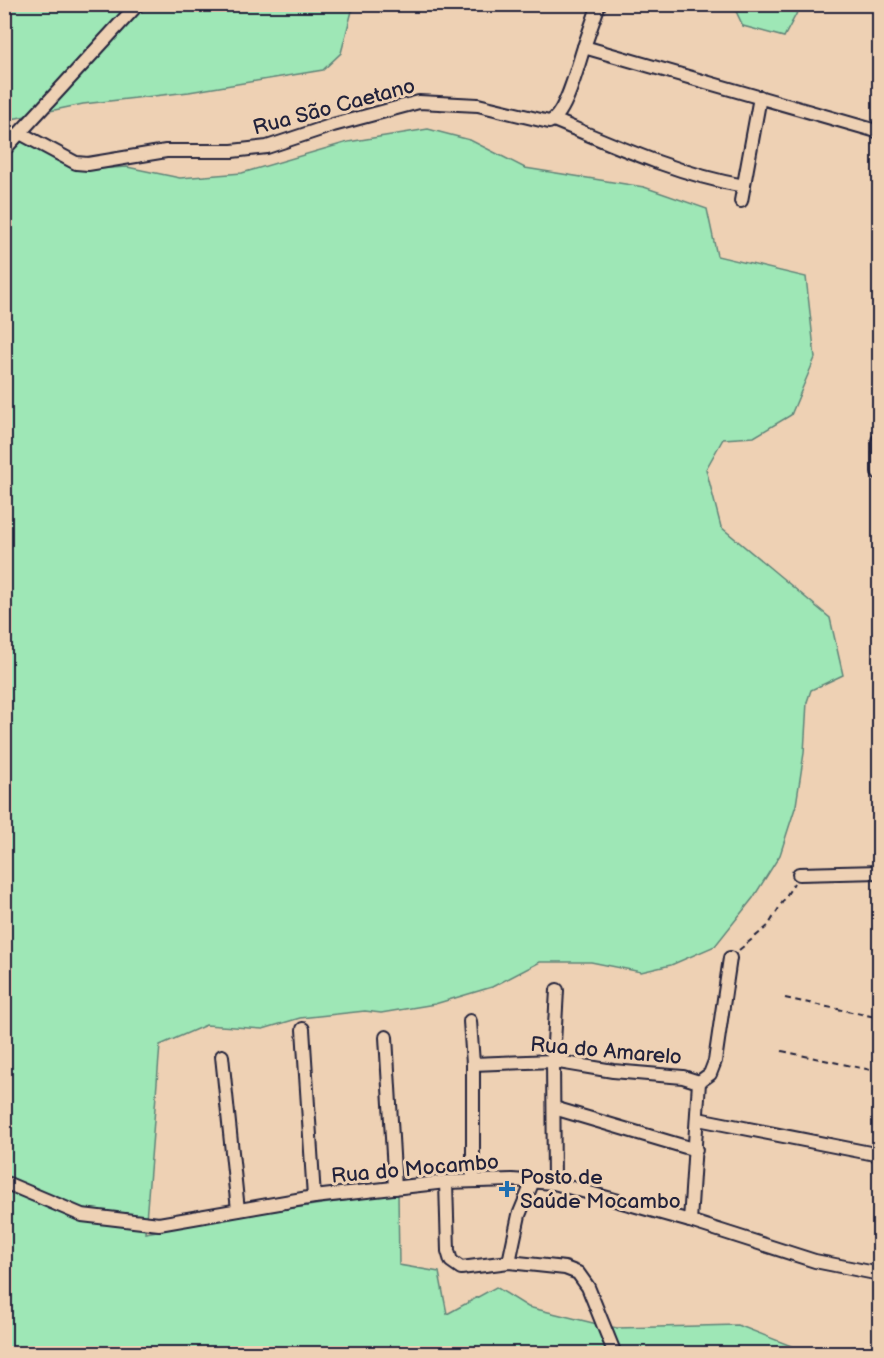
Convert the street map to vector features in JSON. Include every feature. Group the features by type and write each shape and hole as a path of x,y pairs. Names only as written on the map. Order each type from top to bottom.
{"main road":[{"path":"879,442 879,472"}],"street":[{"path":"4,150 138,4"},
{"path":"554,120 565,103 599,4"},
{"path":"584,47 879,132"},
{"path":"741,201 760,97"},
{"name":"Rua São Caetano","path":"20,133 76,163 95,164 166,151 232,151 267,147 333,125 419,102 474,105 543,122 554,120 663,165 696,176 744,186"},
{"path":"799,874 879,872"},
{"path":"690,1221 699,1082 710,1074 715,1061 730,958"},
{"path":"554,1184 553,1061 557,990"},
{"path":"470,1021 473,1064 473,1180"},
{"path":"303,1029 314,1197"},
{"path":"386,1037 395,1188"},
{"path":"222,1056 238,1210"},
{"name":"Rua do Amarelo","path":"473,1064 553,1061 613,1071 683,1077 699,1082"},
{"path":"554,1108 696,1150"},
{"path":"698,1119 879,1155"},
{"name":"Rua do Mocambo","path":"4,1182 82,1215 159,1224 314,1197 473,1180 533,1181 554,1184 690,1221 815,1262 879,1275"},
{"path":"509,1262 519,1215 533,1181"},
{"path":"446,1182 448,1251 451,1261 466,1268 509,1262 565,1268 582,1275 598,1307 615,1353"}],"path":[{"path":"730,958 768,926 799,874"},
{"path":"785,998 879,1018"},
{"path":"782,1051 879,1072"}],"green space":[{"path":"5,5 362,5 352,11 341,53 323,70 189,92 83,104 12,119 5,127"},
{"path":"733,5 801,5 784,37 743,26"},
{"path":"23,129 82,170 127,167 180,178 242,173 348,142 428,129 470,140 525,168 644,187 707,209 717,256 806,277 815,358 791,415 754,437 723,439 706,469 721,527 830,618 843,675 811,690 807,702 804,753 796,805 780,855 753,898 715,946 671,965 641,972 591,962 540,962 492,987 435,1004 381,1013 365,1011 300,1018 263,1029 206,1025 160,1045 145,1233 259,1213 398,1193 399,1265 439,1272 447,1314 496,1287 528,1307 593,1323 617,1328 738,1325 809,1353 5,1354 5,150"}],"place":[{"name":"Posto de Saúde Mocambo","path":"507,1189"}]}
